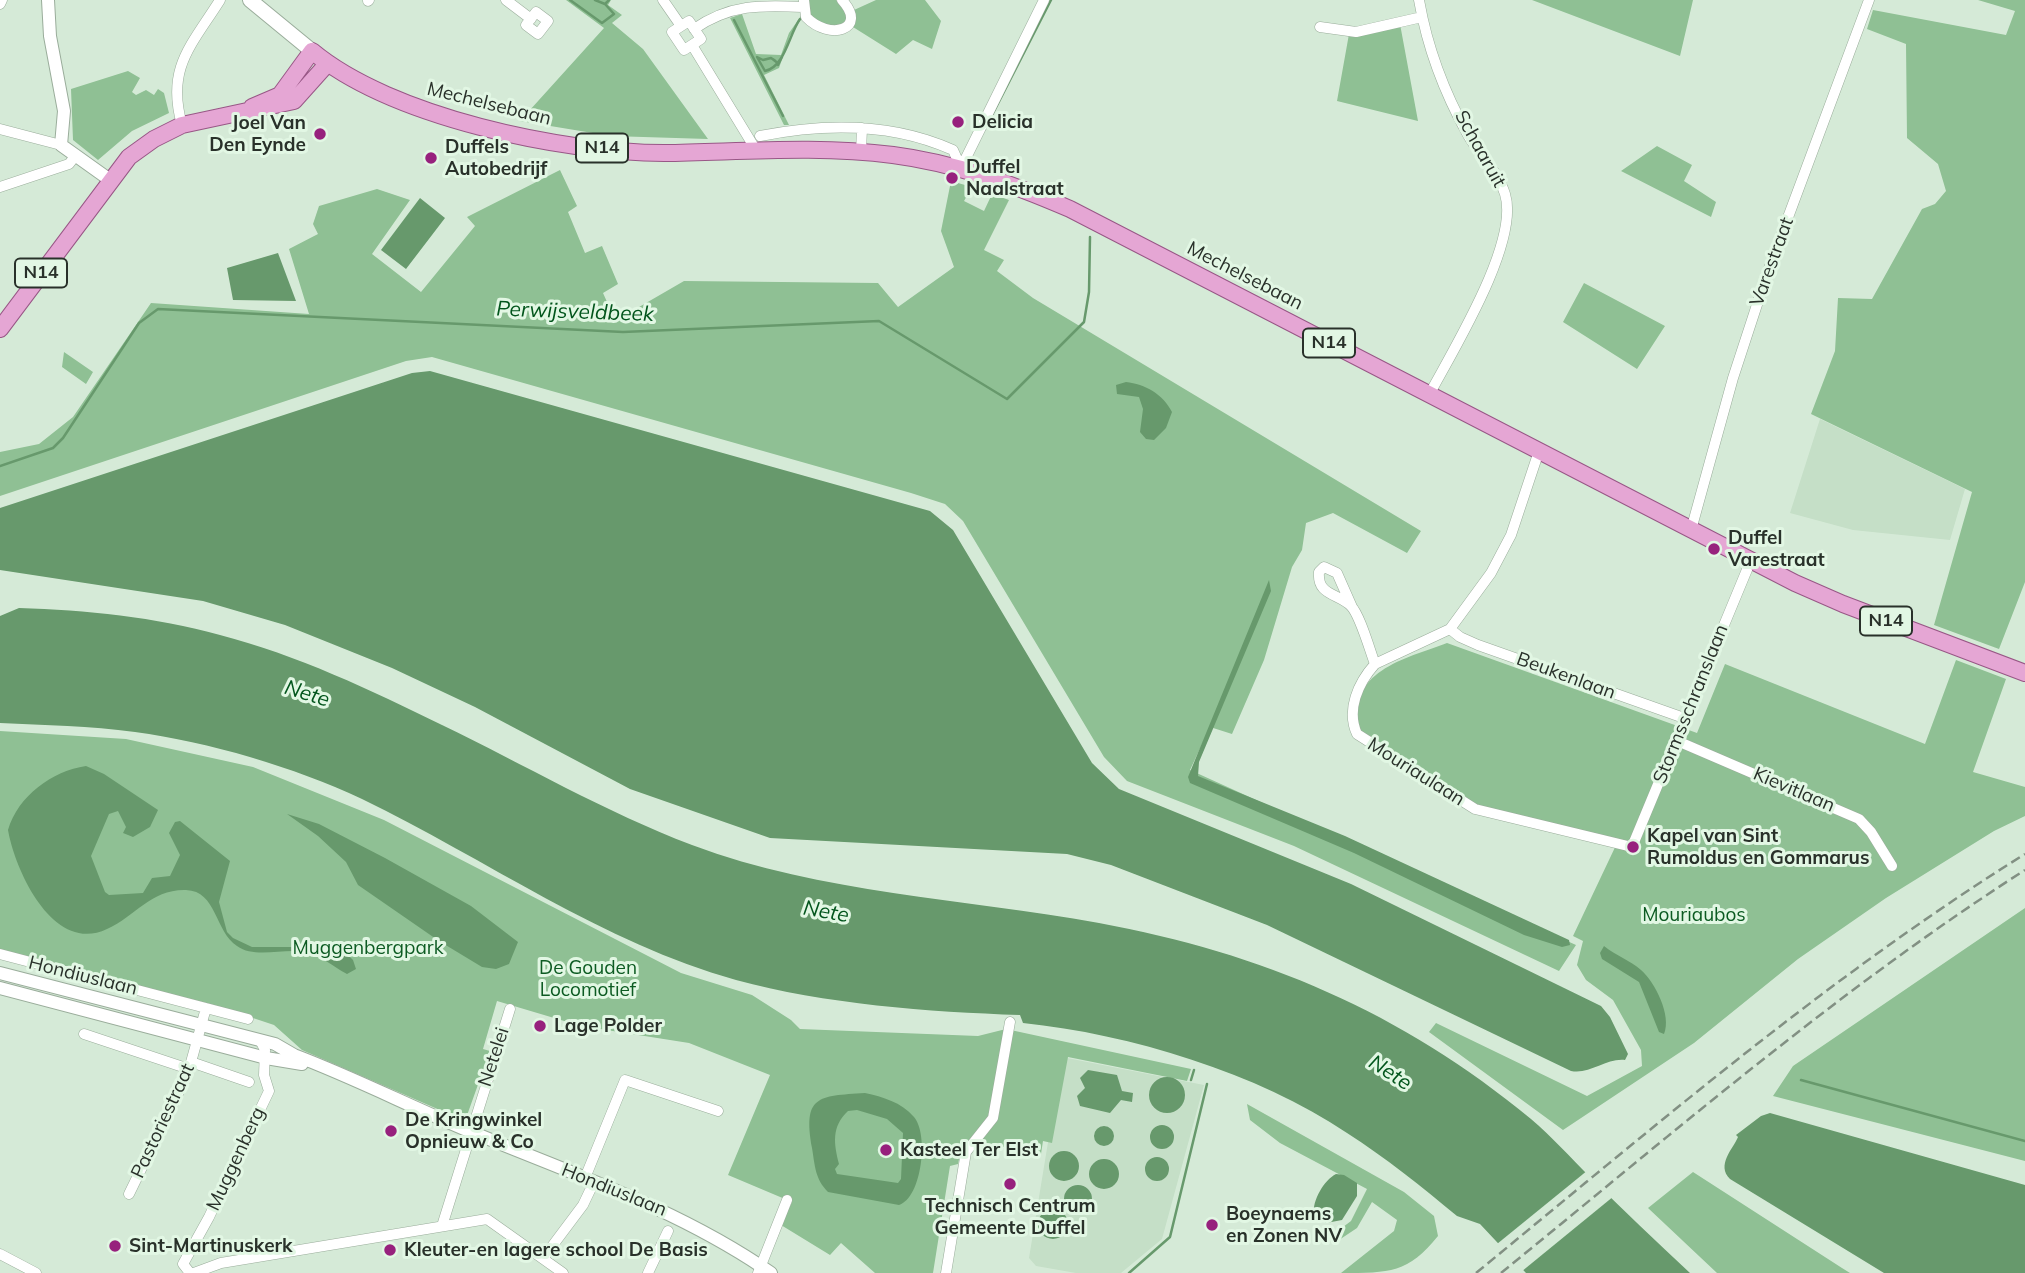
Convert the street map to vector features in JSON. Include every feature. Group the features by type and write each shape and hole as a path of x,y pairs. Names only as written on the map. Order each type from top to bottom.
{"main road":[{"path":"250,0 313,51"},
{"name":"N14","path":"252,107 280,95 313,51"},
{"name":"Mechelsebaan","path":"313,51 370,88 417,108 553,142 662,153 758,143 861,152 926,160 961,168 1023,189 1070,209 1691,530"},
{"name":"N14","path":"0,329 129,158 154,139 183,125 252,107 282,105 294,101 328,63"},
{"name":"N14","path":"1691,530 1843,604 2025,673"}],"street":[{"path":"48,0 50,36 64,111 61,145"},
{"path":"183,125 175,86 183,61 220,0"},
{"path":"506,0 531,19"},
{"path":"663,0 681,26"},
{"path":"694,29 722,12 742,6 804,4 806,17 816,25 827,31 839,31 847,26 851,18 842,0"},
{"path":"961,168 1044,0"},
{"name":"Schaaruit","path":"1419,0 1437,64 1468,136 1489,164 1505,194 1507,217 1497,260 1429,395"},
{"name":"Varestraat","path":"1691,530 1733,377 1764,281 1869,0"},
{"path":"1320,27 1356,32 1422,17"},
{"path":"689,21 694,29 701,39 684,50 672,32 689,21"},
{"path":"692,45 758,143"},
{"name":"Mechelsebaan","path":"758,143 810,128 862,128 939,144 953,150 961,168"},
{"path":"861,152 862,128"},
{"path":"0,129 61,145 110,180"},
{"path":"0,187 69,164 76,155"},
{"path":"1352,607 1375,664 1450,629 1491,573 1511,535 1539,451"},
{"name":"Stormsschranslaan","path":"1632,847 1751,560"},
{"name":"Beukenlaan","path":"1450,629 1460,637 1684,718"},
{"path":"1437,637 1460,637"},
{"name":"Mouriaulaan","path":"1375,664 1365,676 1356,695 1352,722 1357,734 1475,809 1632,847"},
{"name":"Kievitlaan","path":"1675,740 1859,819 1871,832 1892,866"},
{"name":"Hondiuslaan","path":"0,954 248,1019"},
{"name":"Hondiuslaan","path":"0,973 260,1040 698,1227 763,1270"},
{"name":"Hondiuslaan","path":"34,996 38,983"},
{"name":"Hondiuslaan","path":"0,988 266,1058 333,1072"},
{"name":"Pastoriestraat","path":"129,1194 190,1065 206,1007"},
{"name":"Netelei","path":"442,1226 510,1009"},
{"path":"946,1273 966,1152 993,1118 1010,1022"},
{"path":"84,1034 249,1082"},
{"name":"Muggenberg","path":"192,1273 183,1264 209,1217 269,1091 264,1075 266,1058 260,1040"},
{"path":"544,1257 583,1205 625,1080 718,1111"},
{"path":"763,1270 787,1200"},
{"path":"192,1273 221,1263 487,1219 564,1273"},
{"path":"648,1273 668,1231"},
{"path":"0,1254 36,1273"}],"shaded area":[{"path":"1820,419 1965,489 1950,540 1853,530 1790,513"},
{"path":"1062,1057 1204,1085 1162,1239 1121,1273 1076,1273 1036,1266 1029,1258"}],"green space":[{"path":"566,0 611,0 608,5 622,15 612,23 643,49 708,139 611,136 520,121 604,28"},
{"path":"809,0 836,0 844,8 847,19 834,27 815,20 807,11"},
{"path":"876,0 925,0 941,21 932,49 913,40 896,54 853,27 854,10"},
{"path":"1532,0 1693,0 1680,56"},
{"path":"1978,0 2025,0 2025,582 1999,649 1934,625 1972,492 1811,414 1835,351 1838,298 1872,299 1922,209 1935,204 1946,191 1938,164 1907,138 1906,44 1867,29 1873,10 2006,35 2015,11"},
{"path":"742,14 756,54 781,55 789,33 801,16 802,18 790,36 779,68 764,75 789,125 784,125 730,18"},
{"path":"1400,24 1418,121 1337,101 1349,34"},
{"path":"128,71 140,78 132,92 136,95 146,90 154,95 158,89 164,93 169,113 132,131 98,160 73,140 71,89"},
{"path":"1657,146 1692,165 1684,181 1716,202 1711,217 1621,171"},
{"path":"560,170 577,206 568,212 585,253 602,246 618,284 603,293 612,313 623,308 627,314 684,281 878,283 898,307 954,267 941,231 951,181 972,187 964,201 984,211 992,194 1009,200 984,250 1004,260 997,271 1033,298 1421,531 1407,553 1333,513 1306,523 1302,550 1292,567 1264,660 1232,734 1210,727 1190,770 1576,945 1559,971 1294,846 1127,781 1104,757 963,521 945,504 911,493 432,357 406,361 0,496 0,452 39,444 73,417 151,303 309,314 289,249 318,234 313,224 319,206 377,189 410,200 372,254 421,292 475,226 467,217"},
{"path":"1584,283 1665,326 1637,369 1563,322"},
{"path":"64,352 93,372 86,384 62,367"},
{"name":"Mouriaubos","path":"1447,643 1697,733 1725,664 1925,744 1956,660 2006,679 1973,772 2025,787 2025,816 1994,831 1886,898 1798,959 1694,1043 1563,1130 1429,1032 1436,1023 1587,1096 1642,1066 1641,1050 1613,1000 1586,980 1577,965 1583,941 1573,936 1618,841 1481,807 1360,732 1357,711 1361,695 1369,681 1397,662"},
{"name":"Muggenbergpark","path":"0,731 126,739 253,767 384,820 681,973 752,995 791,1020 800,1029 978,1036 1006,1029 1191,1069 1187,1081 1068,1057 1052,1143 1043,1141 1041,1154 968,1140 961,1150 958,1164 950,1166 933,1273 875,1273 841,1243 830,1255 781,1225 792,1202 728,1175 770,1075 689,1043 581,1026 497,1001 483,1049 490,1051 465,1121 302,1050 274,1025 214,1005 0,950"},
{"path":"2025,908 2025,1161 1773,1096 1793,1066"},
{"path":"1247,1104 1404,1192 1434,1216 1438,1236 1417,1257 1397,1268 1341,1273 1394,1231 1397,1220 1372,1202 1357,1228 1339,1240 1335,1233 1351,1221 1367,1189 1280,1143 1250,1120"},
{"path":"1693,1172 1850,1273 1717,1273 1648,1208"}],"water":[{"path":"420,198 445,218 406,269 381,250"},
{"path":"278,253 296,301 233,300 227,268"},
{"path":"430,371 930,511 953,530 1092,763 1119,789 1351,884 1601,1006 1610,1017 1628,1054 1625,1060 1611,1061 1584,1071 1571,1071 1267,925 1111,865 1067,854 770,838 630,789 475,707 392,668 285,625 203,601 0,570 0,508 412,373"},
{"path":"1126,382 1153,391 1164,400 1172,412 1166,428 1154,440 1146,439 1140,432 1143,409 1139,397 1117,394 1116,385"},
{"path":"1269,580 1271,591 1199,762 1198,776 1345,836 1569,940 1570,945 1562,947 1524,935 1354,853 1190,783 1188,777"},
{"name":"Nete","path":"19,608 146,619 249,643 333,674 388,699 628,818 692,845 741,861 842,885 1099,923 1217,951 1273,970 1328,992 1381,1018 1432,1047 1482,1081 1539,1126 1690,1273 1526,1273 1480,1224 1457,1216 1376,1152 1312,1111 1234,1075 1192,1060 1106,1036 1023,1023 1020,1015 950,1012 841,1001 736,980 639,945 362,799 280,766 163,736 84,727 0,723 0,616"},
{"path":"86,766 104,774 158,810 150,827 133,837 123,833 126,827 118,811 109,814 91,856 105,892 109,895 143,893 152,878 170,876 180,855 169,833 175,822 180,821 230,861 219,902 227,932 233,938 252,947 306,947 349,956 356,969 347,974 305,952 261,953 244,950 230,940 204,897 186,890 153,898 117,924 88,934 70,930 54,920 28,886 8,830 20,806 38,787 61,773"},
{"path":"287,814 319,824 471,906 518,942 509,964 496,969 482,967 439,941 358,885 346,862 318,836"},
{"path":"1604,946 1637,967 1652,983 1664,1009 1664,1034 1659,1032 1639,982 1602,959 1600,953"},
{"path":"1088,1070 1117,1075 1122,1091 1133,1093 1132,1102 1121,1100 1110,1113 1080,1106 1077,1096 1085,1088 1080,1078"},
{"path":"1167,1077 1180,1082 1185,1095 1180,1108 1167,1113 1154,1108 1149,1095 1154,1082"},
{"path":"865,1093 903,1107 919,1125 922,1150 918,1179 907,1200 899,1205 828,1192 818,1177 810,1131 812,1109 817,1102 825,1098","holes":["857,1110 887,1119 903,1133 901,1179 898,1183 837,1174 835,1169 839,1164 835,1143 836,1130 848,1111"]},
{"path":"1770,1113 2025,1185 2025,1273 1884,1273 1730,1179 1726,1174 1725,1163 1738,1137 1736,1135 1761,1116"},
{"path":"1162,1125 1171,1128 1174,1137 1171,1146 1162,1149 1153,1146 1150,1137 1153,1128"},
{"path":"1104,1126 1111,1129 1114,1136 1111,1143 1104,1146 1097,1143 1094,1136 1097,1129"},
{"path":"1064,1151 1075,1155 1079,1166 1075,1177 1064,1181 1053,1177 1049,1166 1053,1155"},
{"path":"1157,1157 1166,1160 1169,1169 1166,1178 1157,1181 1148,1178 1145,1169 1148,1160"},
{"path":"1104,1159 1115,1163 1119,1174 1115,1185 1104,1189 1093,1185 1089,1174 1093,1163"},
{"path":"1336,1174 1344,1175 1357,1183 1357,1196 1342,1220 1326,1223 1314,1214 1315,1203 1323,1186"},
{"path":"1078,1185 1088,1189 1092,1199 1088,1209 1078,1213 1068,1209 1064,1199 1068,1189"},
{"path":"1053,1209 1064,1213 1068,1224 1064,1235 1053,1239 1042,1235 1038,1224 1042,1213"}],"pier":[{"path":"1588,1170 1614,1196 1521,1272 1497,1244"}],"waterway":[{"path":"570,0 602,23 614,14 605,4 609,0"},
{"path":"595,0 605,4"},
{"name":"Perwijsveldbeek","path":"989,121 1051,0"},
{"path":"782,57 778,65 778,64 777,62 771,58 763,60 757,57 765,71 772,68 777,63 782,57 800,19"},
{"path":"734,20 783,116"},
{"name":"Perwijsveldbeek","path":"0,466 53,448 63,438 139,323 158,309 623,332 879,321 1007,399 1084,322 1089,292 1090,237"},
{"path":"1191,1080 1194,1070"},
{"path":"1801,1080 2025,1141"},
{"path":"1129,1273 1170,1237 1207,1084"}],"railway":[{"path":"1476,1273 1676,1108 1812,1002 1952,901 2025,854"},
{"path":"1501,1273 1823,1013 1956,916 2025,870"}],"place":[{"name":"Delicia","path":"958,122"},
{"name":"Joel Van Den Eynde","path":"320,134"},
{"name":"Duffels Autobedrijf","path":"431,158"},
{"name":"Duffel Naalstraat","path":"952,178"},
{"name":"Duffel Varestraat","path":"1714,549"},
{"name":"Kapel van Sint Rumoldus en Gommarus","path":"1633,847"},
{"name":"Lage Polder","path":"540,1026"},
{"name":"De Kringwinkel Opnieuw & Co","path":"391,1131"},
{"name":"Kasteel Ter Elst","path":"886,1150"},
{"name":"Technisch Centrum Gemeente Duffel","path":"1010,1184"},
{"name":"Boeynaems en Zonen NV","path":"1212,1225"},
{"name":"Sint-Martinuskerk","path":"115,1246"},
{"name":"Kleuter-en lagere school De Basis","path":"390,1250"}],"park label":[{"name":"De Gouden Locomotief","path":"588,979"}]}
